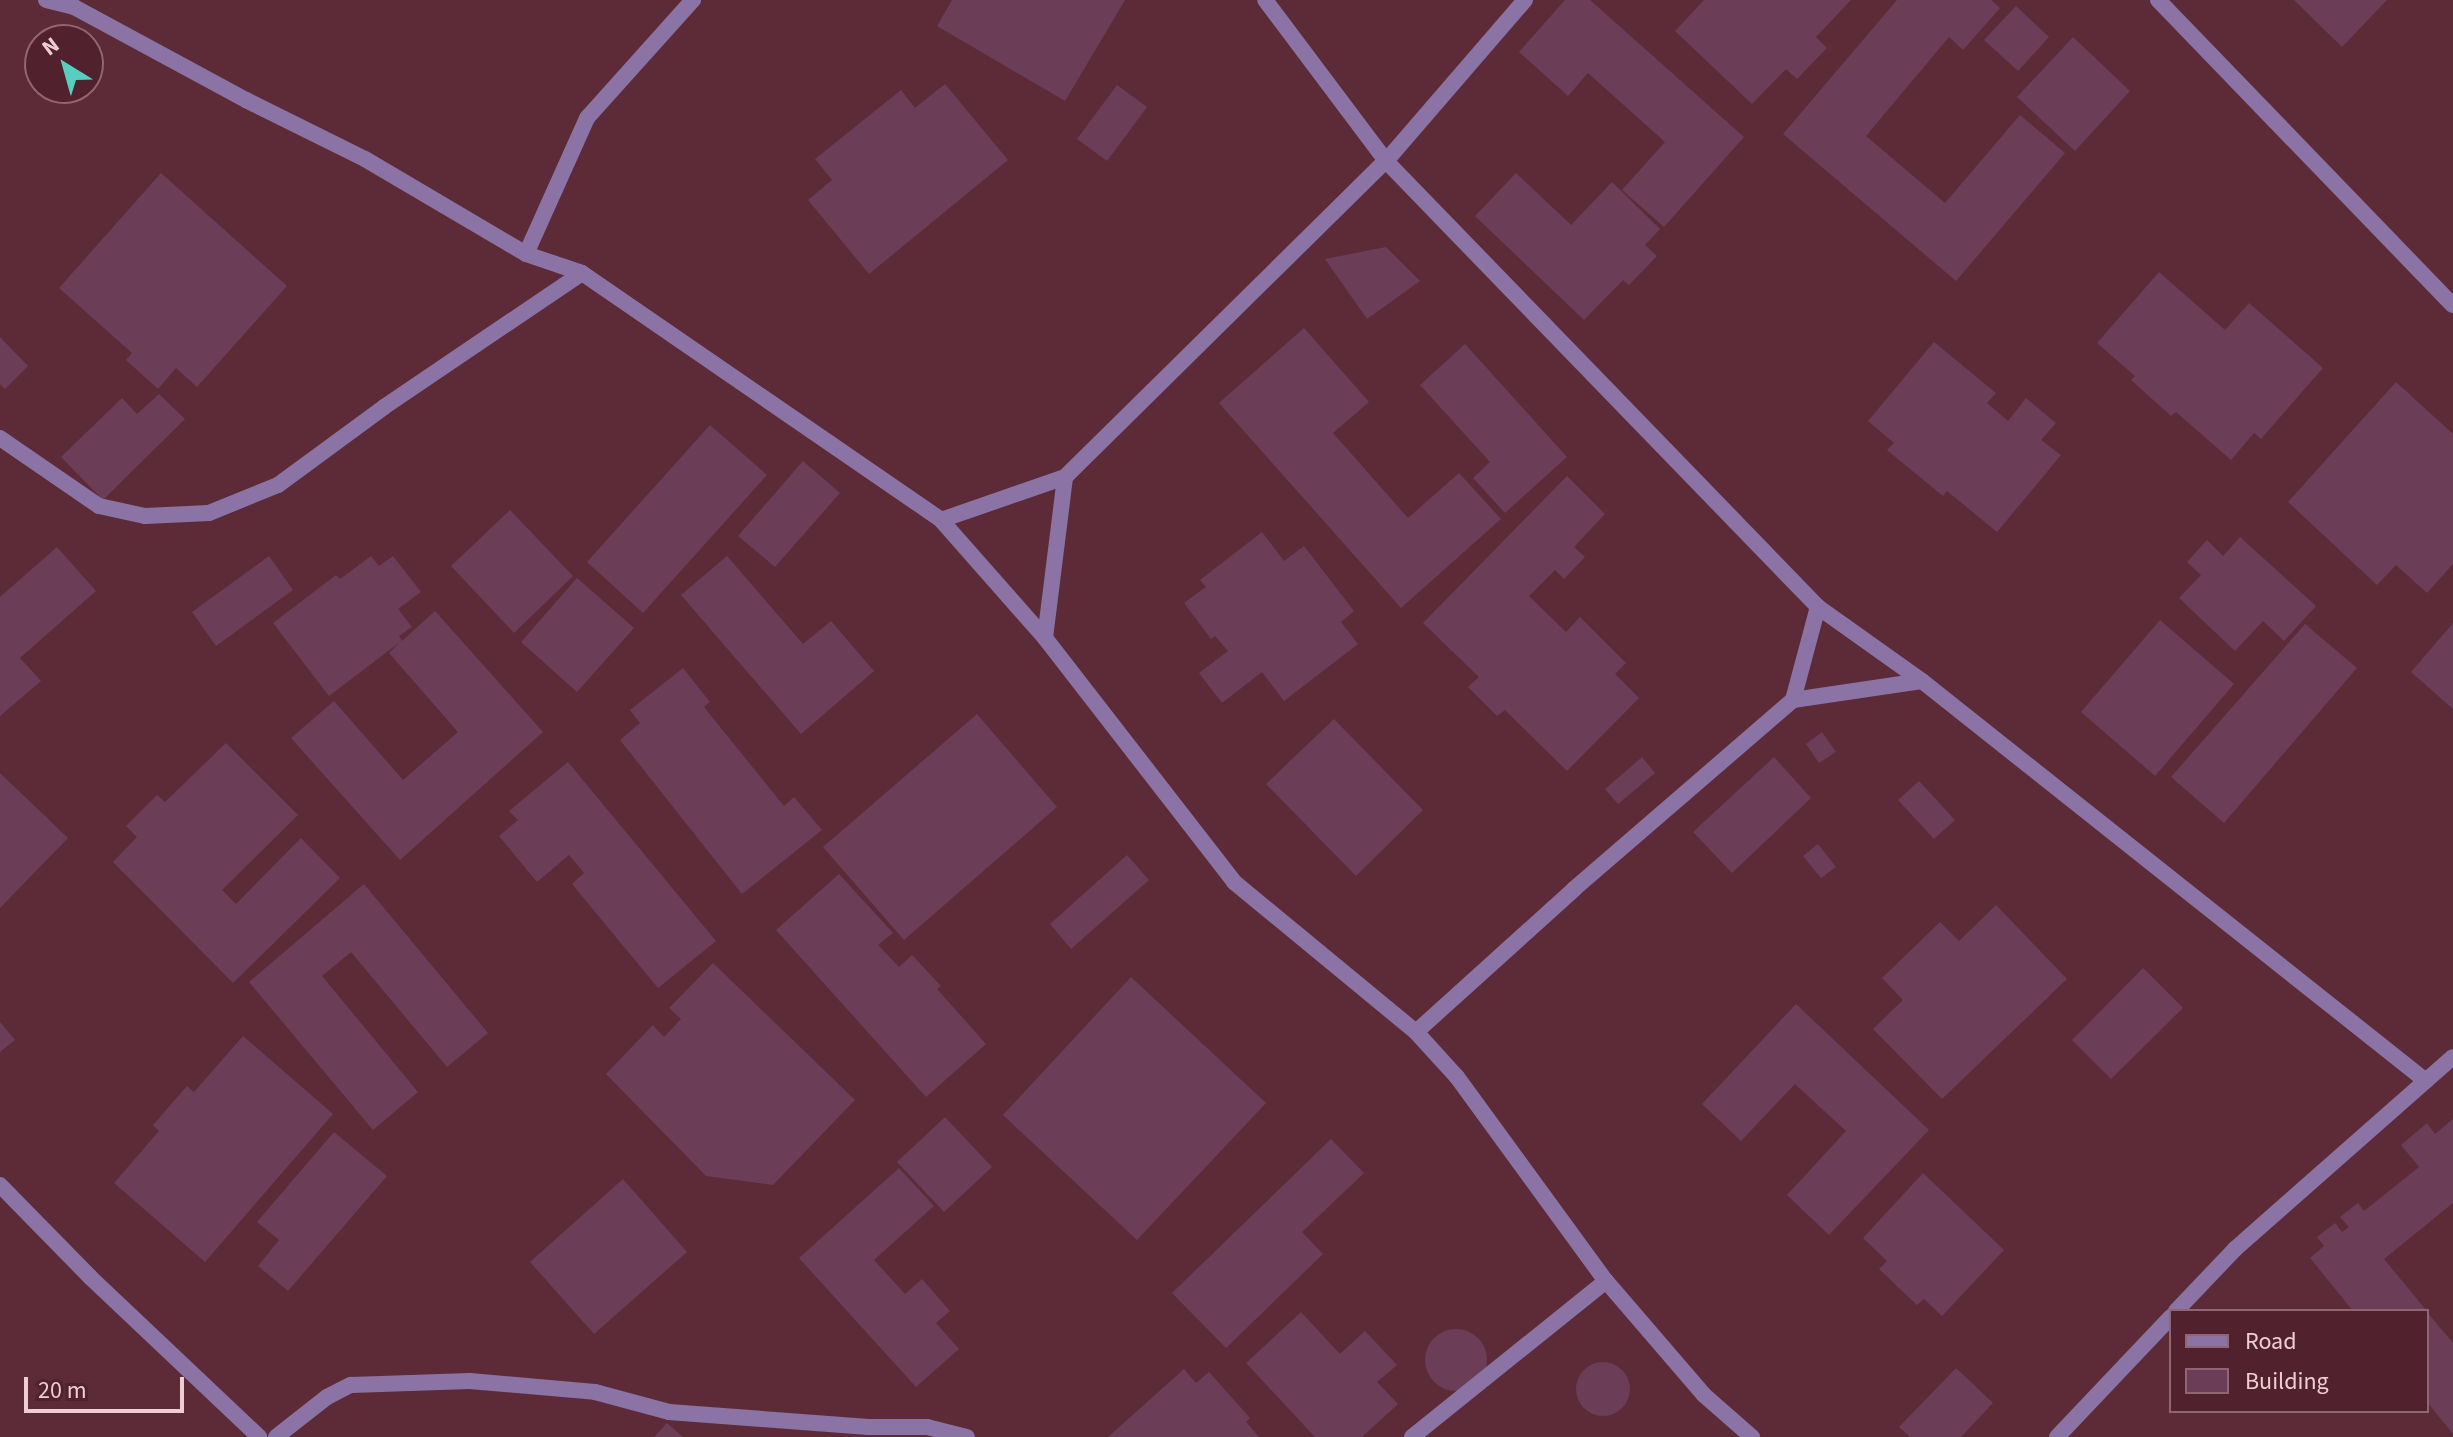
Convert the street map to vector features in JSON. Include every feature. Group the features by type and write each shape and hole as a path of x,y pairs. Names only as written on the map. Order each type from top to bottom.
{"street":[{"path":"46,0 74,7 246,100 365,159 526,254 582,273 941,520 1045,638 1234,882 1416,1032 1457,1077 1606,1281 1704,1395 1752,1437"},
{"path":"526,254 587,118 693,0"},
{"path":"1265,0 1386,161 1818,607 1922,681 2426,1081"},
{"path":"941,520 1065,477 1386,161 1525,0"},
{"path":"2158,0 2453,305"},
{"path":"0,438 99,506 145,516 209,513 278,485 384,407 582,273"},
{"path":"1045,638 1065,477"},
{"path":"1793,700 1818,607"},
{"path":"1416,1032 1586,878 1793,700 1922,681"},
{"path":"2178,1309 2235,1249 2453,1057"},
{"path":"0,1185 90,1277 259,1437"},
{"path":"1412,1437 1606,1281"},
{"path":"2057,1437 2169,1319"},
{"path":"276,1437 327,1397 351,1385 470,1381 595,1392 669,1412 868,1427 927,1427 967,1437"}],"building":[{"path":"952,0 1125,0 1065,101 937,26"},
{"path":"1565,0 1590,0 1744,137 1664,227 1622,190 1665,142 1588,73 1568,96 1519,52"},
{"path":"1704,0 1851,0 1816,37 1827,48 1797,79 1786,69 1752,104 1675,31"},
{"path":"1897,0 1991,0 2000,8 1963,50 1949,37 1866,136 1945,203 2020,115 2065,153 1956,281 1783,134"},
{"path":"2294,0 2387,0 2342,47"},
{"path":"2016,6 2049,37 2018,71 1984,40"},
{"path":"2073,37 2130,91 2075,151 2017,97"},
{"path":"945,84 1008,160 869,274 808,200 832,180 815,159 901,90 915,108"},
{"path":"1117,85 1147,107 1107,161 1077,139"},
{"path":"161,173 287,286 197,387 176,368 158,389 126,360 132,353 59,288"},
{"path":"1516,173 1571,225 1612,182 1660,229 1645,245 1657,256 1629,285 1623,280 1584,320 1475,216"},
{"path":"1386,247 1420,281 1367,319 1325,259"},
{"path":"2159,272 2225,330 2249,303 2323,368 2261,439 2254,433 2231,460 2176,412 2171,416 2131,380 2135,376 2097,343"},
{"path":"1304,328 1369,402 1333,433 1408,518 1459,473 1501,519 1401,608 1219,403"},
{"path":"0,337 28,366 5,389 0,384"},
{"path":"1934,342 1996,393 1987,403 2008,421 2026,398 2056,423 2041,440 2061,455 1997,532 1947,491 1943,496 1887,450 1894,443 1868,421"},
{"path":"1465,344 1567,457 1505,513 1473,478 1490,462 1420,385"},
{"path":"2396,382 2453,434 2453,564 2427,593 2396,565 2377,585 2288,502"},
{"path":"159,394 185,419 103,500 61,457 122,398 137,414"},
{"path":"710,425 767,475 643,613 587,562"},
{"path":"803,461 840,493 775,567 738,536"},
{"path":"1567,476 1605,514 1574,547 1585,557 1564,579 1555,570 1529,596 1566,632 1580,617 1626,663 1615,674 1639,698 1567,771 1505,710 1497,716 1468,687 1479,677 1423,623"},
{"path":"510,510 573,576 514,633 451,566"},
{"path":"1262,532 1284,561 1304,546 1354,611 1341,622 1358,644 1284,701 1262,672 1222,703 1199,673 1228,651 1215,636 1211,639 1184,603 1206,587 1200,580"},
{"path":"2240,537 2316,606 2284,641 2263,621 2235,651 2179,598 2201,575 2187,562 2207,540 2223,556"},
{"path":"57,547 96,591 20,658 41,681 0,716 0,597"},
{"path":"269,556 293,590 216,646 192,612"},
{"path":"371,556 379,566 393,556 421,592 398,609 412,627 399,636 402,641 435,611 543,732 400,860 291,738 334,701 403,780 458,732 389,653 400,642 329,696 273,623 336,575 340,579"},
{"path":"727,556 803,644 831,621 874,671 801,734 681,595"},
{"path":"577,578 634,628 577,692 521,642"},
{"path":"2160,620 2234,684 2155,776 2081,712"},
{"path":"2453,623 2453,709 2411,672"},
{"path":"2305,624 2357,668 2224,823 2171,777"},
{"path":"683,668 710,702 704,707 784,806 794,797 822,830 742,894 620,740 640,723 630,710"},
{"path":"977,714 1057,807 904,940 823,847"},
{"path":"1334,719 1423,810 1356,876 1266,784"},
{"path":"1822,732 1836,752 1819,763 1806,744"},
{"path":"226,743 298,815 222,890 236,904 301,838 340,878 233,983 113,862 137,837 126,826 157,795 165,802"},
{"path":"1642,757 1655,773 1618,804 1605,789"},
{"path":"1774,757 1811,798 1732,873 1693,832"},
{"path":"568,762 716,941 658,988 572,884 584,873 569,855 537,882 499,836 518,820 509,811"},
{"path":"0,773 68,838 0,908"},
{"path":"1919,781 1955,820 1934,839 1898,800"},
{"path":"1818,844 1836,867 1821,878 1803,856"},
{"path":"1127,855 1149,880 1071,949 1050,924"},
{"path":"839,874 893,933 878,945 899,967 912,955 941,986 937,989 986,1044 926,1097 776,930"},
{"path":"364,884 488,1033 447,1067 351,952 322,976 418,1092 373,1130 249,982"},
{"path":"1996,905 2067,979 1942,1099 1873,1029 1903,1000 1882,978 1940,922 1959,941"},
{"path":"713,963 855,1100 773,1185 706,1176 606,1074 653,1025 664,1037 681,1019 669,1008"},
{"path":"2143,968 2183,1008 2111,1079 2072,1040"},
{"path":"1131,977 1266,1103 1137,1240 1003,1115"},
{"path":"1796,1004 1929,1130 1829,1235 1787,1195 1846,1131 1795,1084 1741,1141 1702,1104"},
{"path":"0,1022 15,1040 0,1052"},
{"path":"243,1036 333,1114 205,1262 114,1183 159,1131 153,1125 187,1086 194,1092"},
{"path":"945,1117 992,1167 944,1212 897,1162"},
{"path":"2453,1119 2453,1203 2384,1259 2425,1309 2351,1309 2310,1258 2324,1246 2317,1237 2335,1223 2342,1232 2349,1227 2340,1217 2358,1203 2364,1211 2419,1167 2401,1145 2427,1123 2435,1134"},
{"path":"334,1132 387,1176 288,1291 258,1266 279,1240 257,1222"},
{"path":"1331,1139 1364,1173 1302,1232 1323,1254 1226,1348 1172,1293"},
{"path":"899,1168 934,1206 874,1260 905,1294 922,1279 950,1311 936,1323 959,1349 916,1387 799,1258"},
{"path":"1923,1173 2004,1250 1942,1316 1924,1299 1917,1305 1879,1269 1887,1261 1863,1238"},
{"path":"623,1179 687,1252 594,1334 530,1262"},
{"path":"1301,1312 1340,1354 1365,1331 1397,1365 1377,1382 1398,1404 1362,1437 1315,1437 1246,1363"},
{"path":"2429,1314 2453,1343 2453,1434 2429,1404"},
{"path":"1456,1329 1468,1331 1478,1338 1485,1348 1485,1372 1478,1382 1468,1389 1456,1391 1444,1389 1434,1382 1427,1372 1425,1360 1427,1348 1434,1338 1444,1331"},
{"path":"1603,1362 1622,1370 1630,1389 1622,1408 1603,1416 1584,1408 1576,1389 1584,1370"},
{"path":"1956,1368 1993,1403 1961,1437 1910,1437 1899,1427"},
{"path":"1184,1369 1196,1383 1209,1372 1250,1418 1246,1422 1259,1437 1108,1437"},
{"path":"667,1423 683,1437 654,1437"}]}
